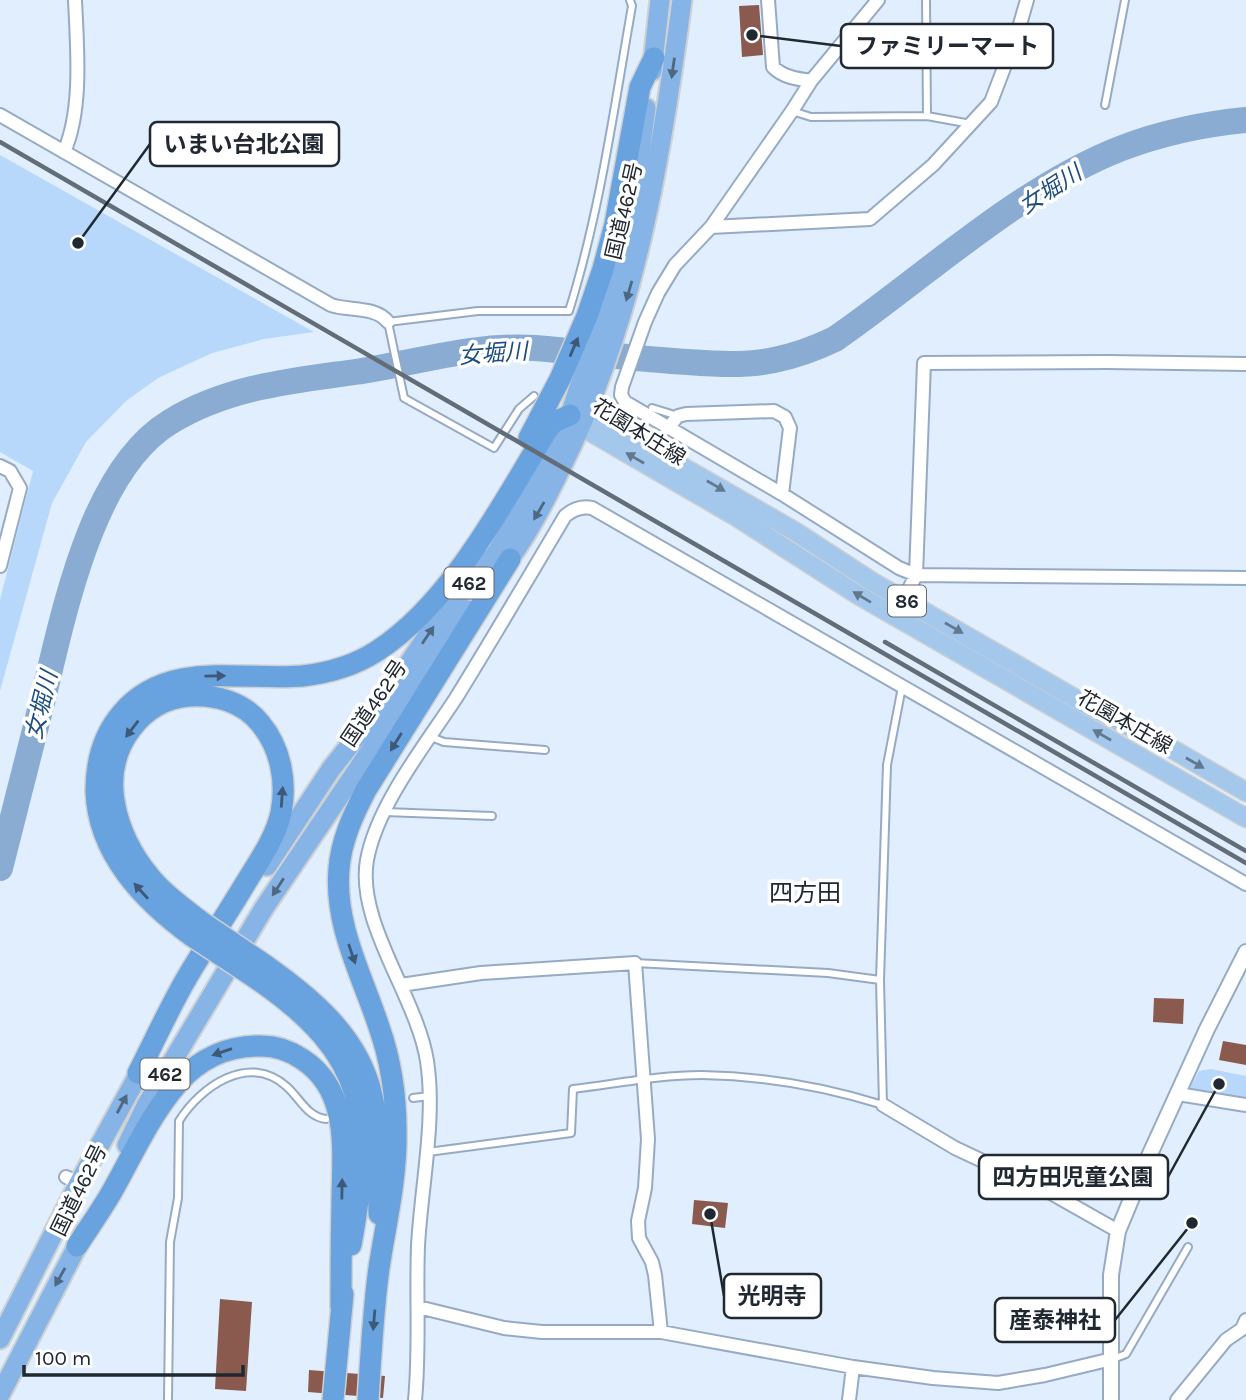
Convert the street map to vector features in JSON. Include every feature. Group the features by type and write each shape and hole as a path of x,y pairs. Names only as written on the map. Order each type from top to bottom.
{"highway":[{"path":"426,607 579,381 604,317 603,270 615,224 640,87 654,58 660,0"},
{"name":"国道462号","path":"0,1395 147,1104 264,908 443,643 510,559 540,509 580,418 579,381 604,317 643,236 658,168 682,0"},
{"path":"379,1270 376,1119 368,1078 348,1041 320,1008 196,929 159,909 129,878 100,821 97,800 98,759 104,739 128,705 160,685 202,676 301,676 340,669 391,641 426,607 468,558 547,430 554,422 580,418"},
{"name":"国道462号","path":"0,1339 72,1180 203,964 331,769 377,711 440,617 497,552 537,482 580,418"},
{"path":"368,1400 379,1270 394,1182 395,1103 384,1042 351,952 340,909 339,868 342,847 366,790 510,559"},
{"path":"138,1073 188,975 267,848 281,814 283,788 280,761 266,730 242,708 213,697 197,695 163,702 136,722 118,751 113,786 119,821 135,856 196,929"},
{"path":"261,972 331,1044 351,1080 358,1100 362,1144 360,1195 341,1307"},
{"path":"77,1246 162,1103 193,1068 210,1056 229,1049 257,1046 281,1048 310,1064 321,1075 336,1101 343,1152 341,1307 333,1400"}],"main road":[{"name":"花園本庄線","path":"580,418 796,532 904,599 1083,703 1160,742 1246,792"},
{"name":"花園本庄線","path":"580,418 858,595 1246,818"}],"street":[{"path":"64,152 70,137 75,96 75,0"},
{"path":"768,0 773,67 787,75 811,81"},
{"path":"878,0 811,81 711,227 675,265 645,322 621,394 631,407 782,494 899,568 916,575 1246,578"},
{"path":"711,227 870,219 933,165 991,102 1027,0"},
{"path":"0,115 331,305 341,309 380,314 389,324"},
{"path":"904,599 916,575 924,363 1108,362 1246,365"},
{"path":"676,419 774,411 785,417 790,428 782,494"},
{"path":"0,466 10,471 20,488 0,566"},
{"path":"415,1400 418,1246 429,1096 427,1061 417,1022 372,916 367,890 367,859 385,812 571,510 592,508 620,517 902,687 1246,884"},
{"path":"1111,1400 1111,1275 1118,1231 1207,1029 1246,952"},
{"path":"401,985 481,973 635,963 648,1139 645,1188 638,1221 639,1238 652,1262 661,1332"},
{"path":"1178,1094 1246,1105"},
{"path":"883,1105 955,1148 1051,1193 1118,1231"},
{"path":"418,1307 504,1328 542,1332 661,1332 853,1367 933,1378 998,1383 1112,1359"},
{"path":"1177,1400 1226,1340 1242,1329 1245,1322"},
{"path":"849,1400 853,1367"}],"lane":[{"path":"534,396 519,409 494,448 406,400 402,393 389,324 478,311 569,311 584,264 592,226 632,6 630,0"},
{"path":"926,0 927,116"},
{"path":"1105,105 1125,0"},
{"path":"792,111 811,117 927,116 971,124"},
{"path":"652,408 676,419"},
{"path":"426,1152 571,1133 573,1089 643,1080 701,1075 760,1079 854,1096 883,1105 880,980 887,765 902,687"},
{"path":"430,737 444,742 545,750"},
{"path":"385,812 492,816"},
{"path":"635,963 828,973 880,980"},
{"path":"169,1400 170,1242 178,1198 179,1121 213,1086 244,1071 269,1074 286,1086 310,1114 326,1119"},
{"path":"413,1098 429,1096"},
{"path":"1112,1359 1126,1354 1188,1247"}],"shaded area":[{"path":"0,155 314,332 264,339 212,353 158,378 126,401 86,442 52,503 0,691 0,600 33,471 0,452"},
{"path":"1211,1069 1246,1076 1246,1101 1188,1092 1199,1071"}],"building":[{"path":"759,5 763,55 742,57 739,6"},
{"path":"1154,998 1184,999 1183,1024 1153,1022"},
{"path":"1223,1041 1246,1045 1246,1065 1219,1060"},
{"path":"694,1200 728,1203 725,1228 692,1224"},
{"path":"220,1299 252,1302 246,1391 215,1389"},
{"path":"309,1370 385,1376 383,1398 308,1392"}],"waterway":[{"name":"女堀川","path":"0,868 61,626 85,546 101,508 120,474 143,444 170,422 214,401 260,387 489,349 535,348 720,364 753,363 790,356 835,339 1010,209 1084,165 1152,138 1246,120"}],"railway":[{"path":"0,142 1246,863"},
{"path":"885,642 1246,851"}],"place":[{"name":"ファミリーマート","path":"752,35"},
{"name":"いまい台北公園","path":"78,243"},
{"name":"四方田児童公園","path":"1219,1084"},
{"name":"光明寺","path":"710,1214"},
{"name":"産泰神社","path":"1192,1223"}],"district":[{"name":"四方田","path":"805,893"}]}
